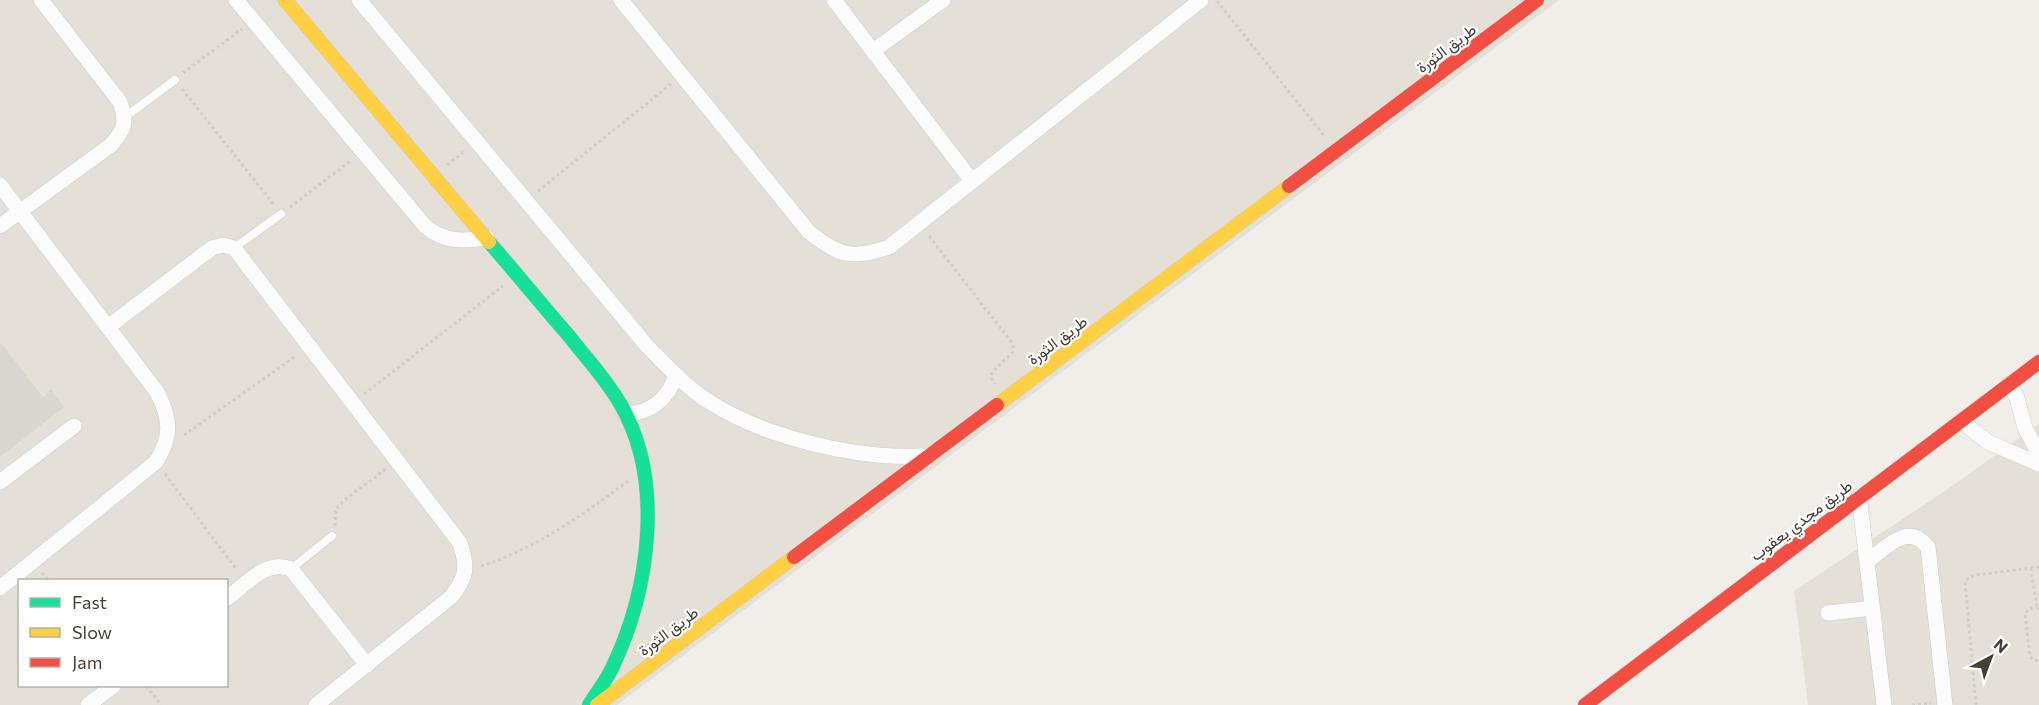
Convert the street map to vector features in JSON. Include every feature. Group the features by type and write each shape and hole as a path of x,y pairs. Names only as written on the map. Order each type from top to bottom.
{"street":[{"path":"0,226 111,145 122,133 125,117 120,102 41,0"},
{"path":"236,0 432,232 451,240 487,238"},
{"path":"285,0 607,382 626,414 644,468 649,507 648,530 637,605 615,664 589,705"},
{"path":"359,0 647,346 676,375 708,401 740,418 772,431 824,446 878,455 928,456"},
{"path":"621,0 808,231 825,245 845,253 867,255 889,247 1196,2"},
{"path":"834,0 972,181"},
{"path":"873,51 943,0"},
{"name":"طريق الثورة","path":"597,705 1535,0"},
{"path":"0,185 157,392 166,410 168,429 160,455 0,588"},
{"path":"108,327 212,248 223,245 234,248 460,543 465,558 465,571 461,585 451,597 316,705"},
{"name":"طريق مجدي يعقوب","path":"1585,705 2039,362"},
{"path":"626,414 654,406 668,393 676,375"},
{"path":"2009,384 2017,398 2025,428 2039,454"},
{"path":"1961,421 1988,442 2039,464"},
{"path":"0,482 74,426"},
{"path":"1859,496 1884,705"},
{"path":"1868,561 1900,538 1911,535 1921,538 1928,547 1945,705"},
{"path":"228,597 267,568 283,566 291,569 367,665"},
{"path":"1828,613 1873,608"},
{"path":"88,705 112,687"}],"lane":[{"path":"125,117 175,80"},
{"path":"234,248 281,214"},
{"path":"291,569 332,536"}],"path":[{"path":"1216,0 1337,151"},
{"path":"254,21 175,80 281,214 363,152"},
{"path":"526,201 682,76"},
{"path":"434,175 477,142"},
{"path":"918,223 1013,344 1013,352 991,375 992,381 1005,399"},
{"path":"353,403 518,274"},
{"path":"247,583 160,455 310,346"},
{"path":"332,536 336,510 342,502 397,461"},
{"path":"465,571 530,547 558,531 644,468"},
{"path":"1976,705 1965,582 1969,577 1976,575 2039,567"},
{"path":"2031,568 2038,608 2028,609 2025,614 2030,656 2033,660 2039,661"},
{"path":"147,687 161,705"}],"shaded area":[{"path":"0,0 1559,0 617,705 0,705"},
{"path":"2039,424 2039,705 1808,705 1794,591 1945,491"}],"building":[{"path":"0,342 43,397 51,390 64,407 0,457"}],"traffic: fast":[{"path":"489,242 610,387 635,435 643,468 647,501 647,536 636,604 613,666 589,705"}],"traffic: slow":[{"path":"285,0 489,242"},
{"path":"997,405 1289,186"},
{"path":"597,705 794,557"}],"traffic: jam":[{"path":"1289,186 1537,0"},
{"path":"1585,705 2039,362"},
{"path":"794,557 997,405"}]}
